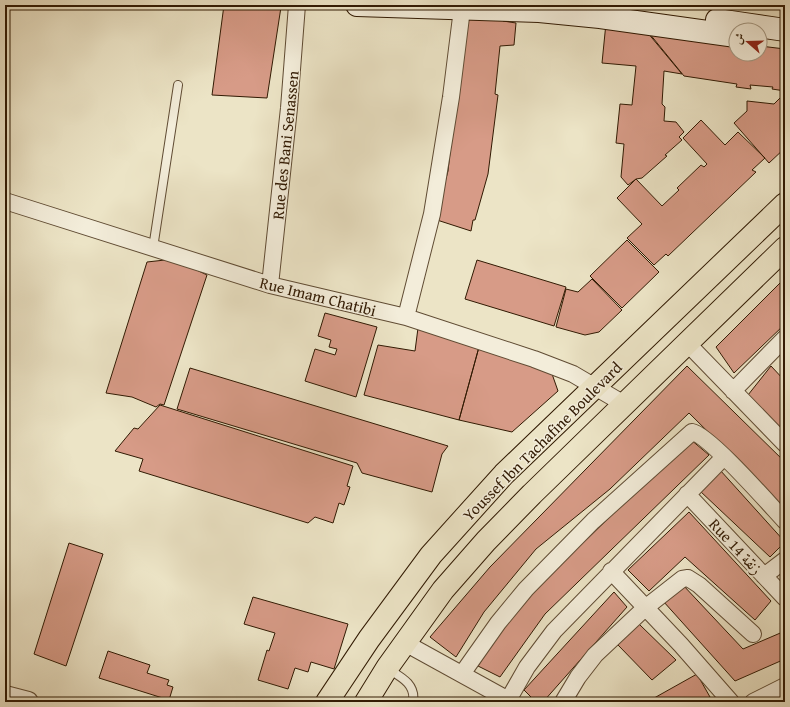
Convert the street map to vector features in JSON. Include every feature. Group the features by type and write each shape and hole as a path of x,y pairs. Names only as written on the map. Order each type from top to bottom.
{"main road":[{"path":"357,5 463,7 539,11 603,9 785,30"},
{"path":"603,9 728,34"},
{"path":"768,40 785,43"},
{"name":"Youssef Ibn Tachafine Boulevard","path":"327,702 369,638 431,555 504,474 785,204"},
{"name":"Youssef Ibn Tachafine Boulevard","path":"366,702 387,668 443,590 486,541 624,404 688,344 785,248"}],"street":[{"name":"Rue des Bani Senassen","path":"270,285 289,108 297,5"},
{"path":"406,317 432,214 451,97 463,7"},
{"name":"Rue Imam Chatibi","path":"5,201 270,285 406,317 534,359 573,374 624,404"},
{"path":"688,344 785,444"},
{"path":"733,391 782,348"},
{"path":"462,674 498,623 526,588 593,521 690,434 694,433 703,438 724,457 785,521"},
{"path":"405,643 509,701 527,666 554,631 724,457"},
{"name":"Rue 14 زنقة","path":"687,494 785,598"},
{"path":"764,576 785,560"},
{"path":"611,571 731,702"},
{"path":"563,702 578,677 595,654 645,608 682,579 688,578 699,585 753,634"},
{"path":"753,702 785,686"},
{"path":"5,696 28,702"}],"lane":[{"path":"153,248 178,85"},
{"path":"387,668 408,683 412,688 413,702"}],"building":[{"path":"224,5 281,7 267,98 212,95"},
{"path":"465,13 503,18 503,21 516,23 514,45 500,46 495,94 498,95 488,174 475,220 473,220 471,231 437,220 438,208 448,171"},
{"path":"606,23 642,26 682,74 664,71 662,104 665,107 664,121 676,122 684,132 679,137 682,140 665,155 667,156 642,178 636,179 628,185 621,177 624,144 616,143 620,104 632,105 636,66 602,63"},
{"path":"649,33 728,42 728,62 768,62 768,47 785,49 785,91 772,89 773,87 750,85 751,89 736,87 737,84 684,76"},
{"path":"782,96 785,99 785,148 769,163 734,123 747,111 747,101 774,104"},
{"path":"701,120 725,145 738,132 765,158 752,170 756,172 668,256 666,254 654,265 627,238 642,224 617,198 636,179 662,206 679,190 677,188 701,165 704,167 707,164 683,138"},
{"path":"627,240 659,272 622,308 590,276"},
{"path":"174,259 207,275 164,405 160,404 156,407 132,397 106,393 147,262"},
{"path":"477,260 566,287 554,326 465,299"},
{"path":"785,278 785,324 734,373 716,347"},
{"path":"592,279 622,310 599,332 585,335 556,327 566,289 578,292"},
{"path":"325,313 377,327 356,397 305,381 315,349 335,355 337,349 329,347 331,340 318,336"},
{"path":"418,328 479,347 459,420 364,395 378,345 415,351"},
{"path":"479,347 551,371 558,391 512,432 459,420"},
{"path":"687,366 785,462 785,508 689,413 610,489 536,549 484,612 456,657 430,637 490,567"},
{"path":"771,366 785,381 785,432 748,395"},
{"path":"190,368 448,446 442,454 432,492 362,473 357,463 177,409"},
{"path":"160,405 353,466 347,486 350,487 344,505 339,503 333,523 315,517 308,523 139,471 143,459 115,451 134,428 138,429"},
{"path":"690,439 709,455 545,614 500,677 478,666 514,610"},
{"path":"720,470 785,542 770,557 700,491"},
{"path":"689,512 771,601 755,620 685,557 649,591 628,570"},
{"path":"69,543 103,554 66,666 34,654"},
{"path":"682,584 743,649 785,631 785,659 735,681 663,601"},
{"path":"614,592 627,607 543,702 536,702 524,690"},
{"path":"253,597 348,624 334,669 311,662 308,672 295,668 288,689 258,680 267,650 269,651 275,633 244,624"},
{"path":"639,624 676,660 652,680 618,645"},
{"path":"108,651 150,665 147,673 169,680 167,685 173,687 169,700 99,678"},
{"path":"697,674 710,697 700,702 647,702"},
{"path":"785,691 785,702 763,702"}]}
